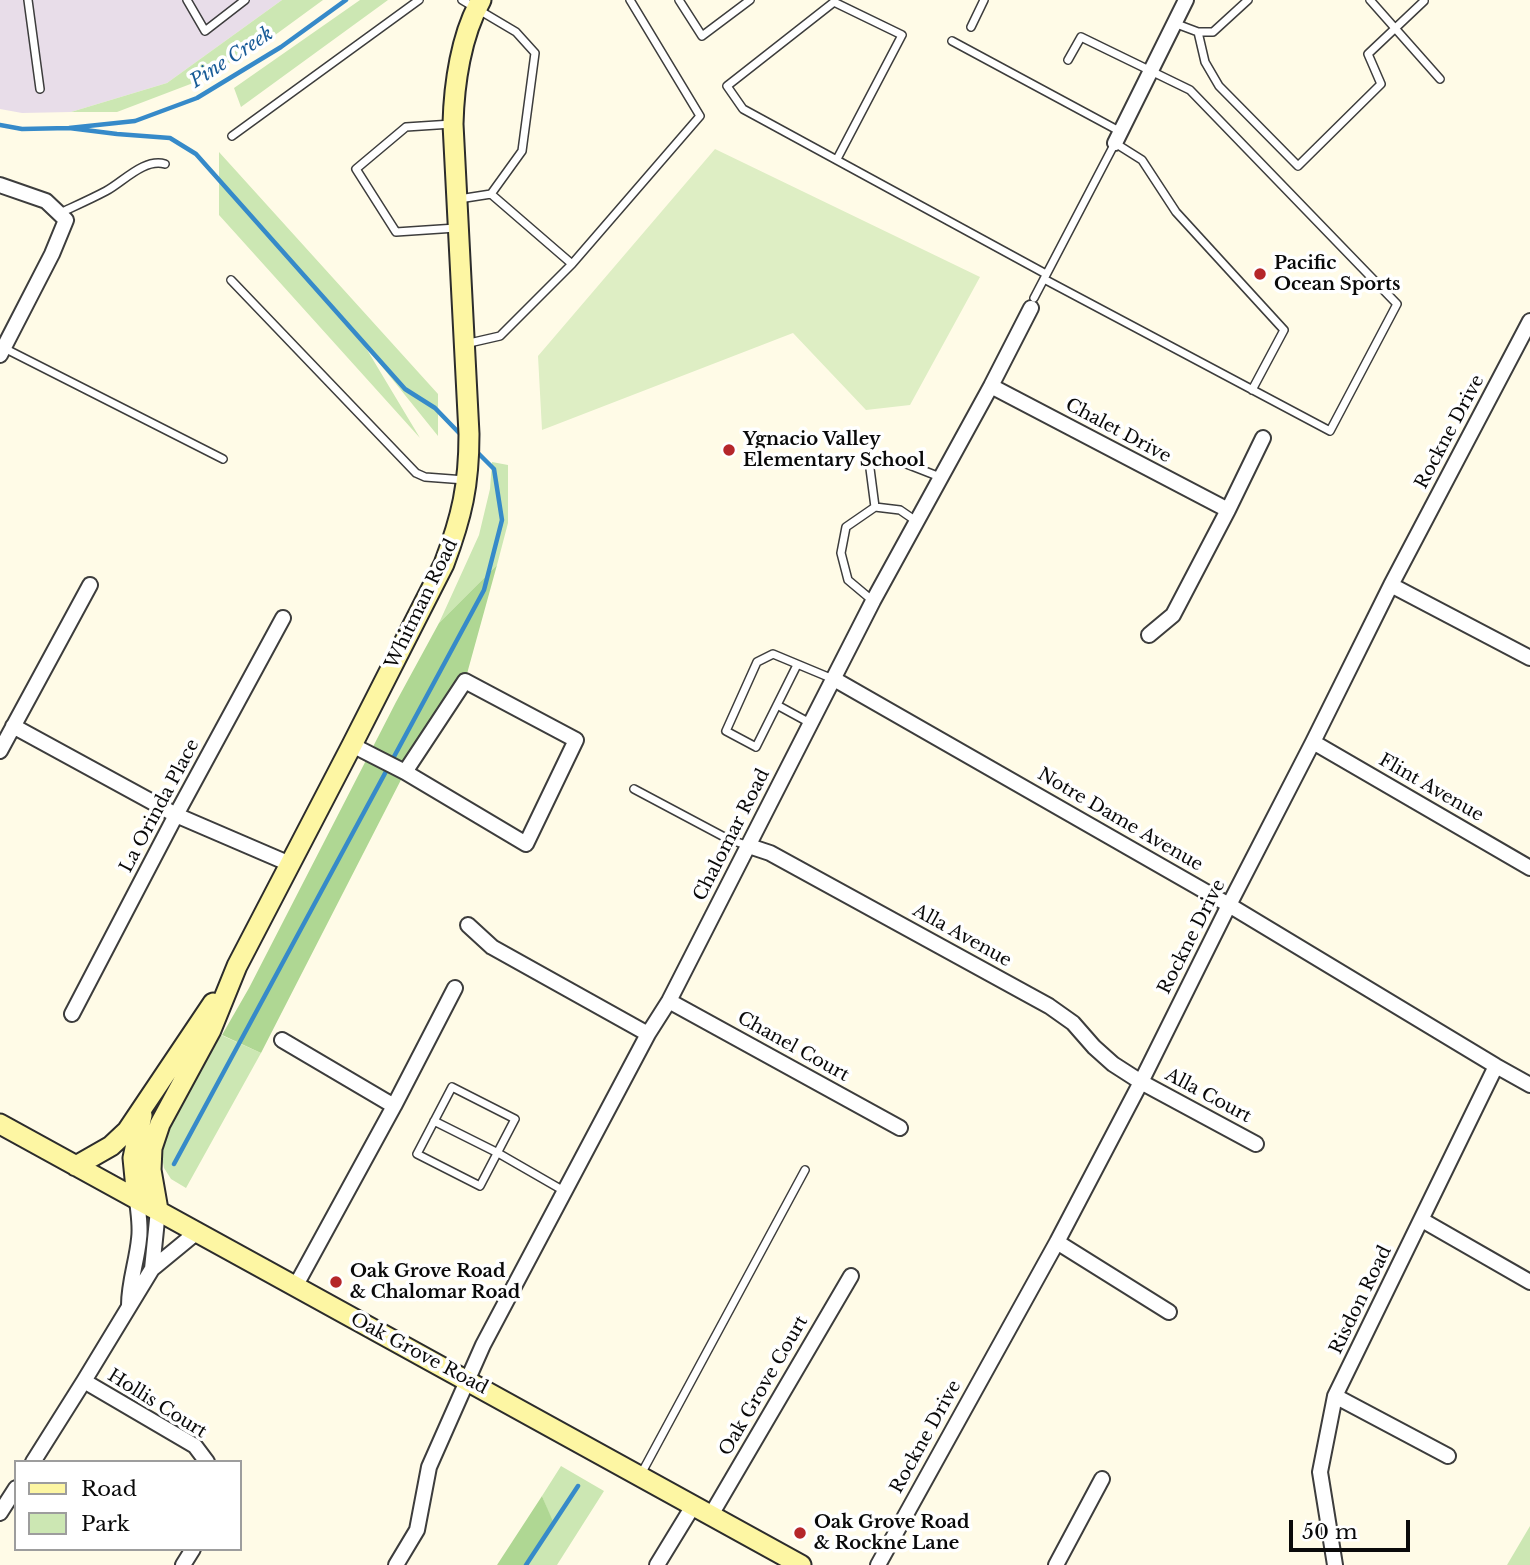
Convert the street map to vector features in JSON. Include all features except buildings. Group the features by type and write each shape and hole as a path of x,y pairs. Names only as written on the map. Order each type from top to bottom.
{"street":[{"path":"1118,137 1186,0"},
{"name":"Whitman Road","path":"152,1269 158,1210 151,1170 152,1148 160,1124 211,1030 237,966 290,864 360,749 444,564 463,507 469,455 453,124 454,93 473,3"},
{"path":"0,185 46,201 62,217 52,254 2,352"},
{"name":"Chalomar Road","path":"396,1565 417,1530 429,1466 483,1345 648,1034 669,1000 873,601 991,386 1032,303"},
{"name":"Rockne Drive","path":"877,1565 1057,1242 1141,1082 1391,585 1530,321"},
{"name":"Chalet Drive","path":"991,386 1228,510"},
{"path":"1149,635 1173,615 1263,438"},
{"path":"0,751 90,585"},
{"path":"1391,585 1530,658"},
{"name":"La Orinda Place","path":"72,1014 283,618"},
{"name":"Notre Dame Avenue","path":"834,679 1229,905 1530,1085"},
{"path":"360,749 405,772 526,844 576,740 465,681 405,772"},
{"path":"13,726 176,816 290,864"},
{"name":"Flint Avenue","path":"1313,742 1530,868"},
{"name":"Alla Avenue","path":"749,845 770,853 1049,1006 1073,1023 1113,1064 1141,1082"},
{"path":"468,925 492,947 648,1034"},
{"name":"Whitman Road","path":"76,1166 111,1146 127,1131 237,966"},
{"path":"295,1287 455,988"},
{"name":"Chanel Court","path":"669,1000 900,1128"},
{"path":"282,1040 394,1106"},
{"name":"Risdon Road","path":"1335,1565 1320,1472 1335,1396 1496,1066"},
{"name":"Alla Court","path":"1141,1082 1256,1144"},
{"name":"Whitman Road","path":"129,1305 129,1286 140,1234 133,1162 144,1108"},
{"name":"Oak Grove Road","path":"0,1124 801,1565"},
{"path":"1422,1220 1530,1282"},
{"name":"Whitman Road","path":"34,1460 152,1269 197,1232"},
{"path":"1057,1242 1170,1312"},
{"name":"Oak Grove Court","path":"711,1515 851,1276"},
{"name":"Hollis Court","path":"85,1381 195,1446 206,1460"},
{"path":"1335,1396 1448,1456"},
{"path":"1056,1565 1102,1479"},
{"path":"0,1513 14,1491"},
{"path":"657,1565 693,1506"}],"lane":[{"path":"28,0 40,89"},
{"path":"187,0 205,31 245,0"},
{"path":"232,136 419,0"},
{"path":"464,344 500,336 572,264 700,116 630,0"},
{"path":"679,0 702,36 751,0"},
{"path":"971,27 984,0"},
{"path":"1174,23 1198,32 1213,32 1248,0"},
{"path":"1370,0 1440,79"},
{"path":"1198,32 1205,62 1219,86 1298,166 1381,84 1368,54 1424,1"},
{"path":"837,159 902,35 834,2 727,86 743,109 1330,432 1396,304 1191,90 1081,37 1068,61"},
{"path":"457,200 491,194 522,151 536,53 516,32 473,3"},
{"path":"952,41 1118,137 1143,160 1176,212 1284,330 1252,390"},
{"path":"453,124 406,127 356,169 396,232 459,228"},
{"path":"1032,303 1118,137"},
{"path":"62,217 136,170 159,162 165,164"},
{"path":"491,194 572,264"},
{"path":"231,279 416,473 425,477 467,480"},
{"path":"2,352 223,459"},
{"path":"875,507 869,461 899,461 940,477"},
{"path":"873,601 848,580 841,553 846,527 875,507 901,510 916,521"},
{"path":"797,665 756,747 726,731 757,662 773,654 834,679"},
{"path":"777,705 811,724"},
{"path":"634,789 728,839 749,845"},
{"path":"452,1087 515,1119 498,1153 480,1186 417,1154 452,1087"},
{"path":"434,1121 498,1153 564,1191"},
{"path":"640,1476 805,1170"}],"shaded area":[{"path":"0,0 282,0 167,83 71,112 22,113 0,109"}],"green space":[{"path":"282,0 323,0 271,38 201,80 117,112 71,112 167,83"},
{"path":"360,0 388,0 241,107 234,88"},
{"path":"715,149 980,277 910,405 866,410 793,333 542,430 538,356"},
{"path":"219,152 438,394 438,436 363,343 420,438 219,215"},
{"path":"492,462 508,465 508,523 497,565 439,623 479,535 490,489"},
{"path":"497,565 465,681 405,772 261,1053 222,1035 439,623"},
{"path":"221,1035 261,1053 186,1188 171,1179 164,1168 162,1140 181,1100"},
{"path":"561,1466 604,1491 557,1565 526,1565 553,1524 542,1496"},
{"path":"542,1496 554,1524 526,1565 497,1565"},
{"path":"1530,1526 1530,1565 1507,1565"}],"waterway":[{"name":"Pine Creek","path":"0,125 22,129 69,128 135,121 197,98 281,47 346,0"},
{"path":"69,128 170,138 196,154 405,389 435,408 463,437"},
{"path":"174,1164 484,590 502,520 494,469 474,449"},
{"path":"526,1565 578,1486"}],"place":[{"name":"Pacific Ocean Sports","path":"1260,274"},
{"name":"Ygnacio Valley Elementary School","path":"729,450"},
{"name":"Oak Grove Road & Chalomar Road","path":"336,1282"},
{"name":"Oak Grove Road & Rockne Lane","path":"800,1533"}]}
